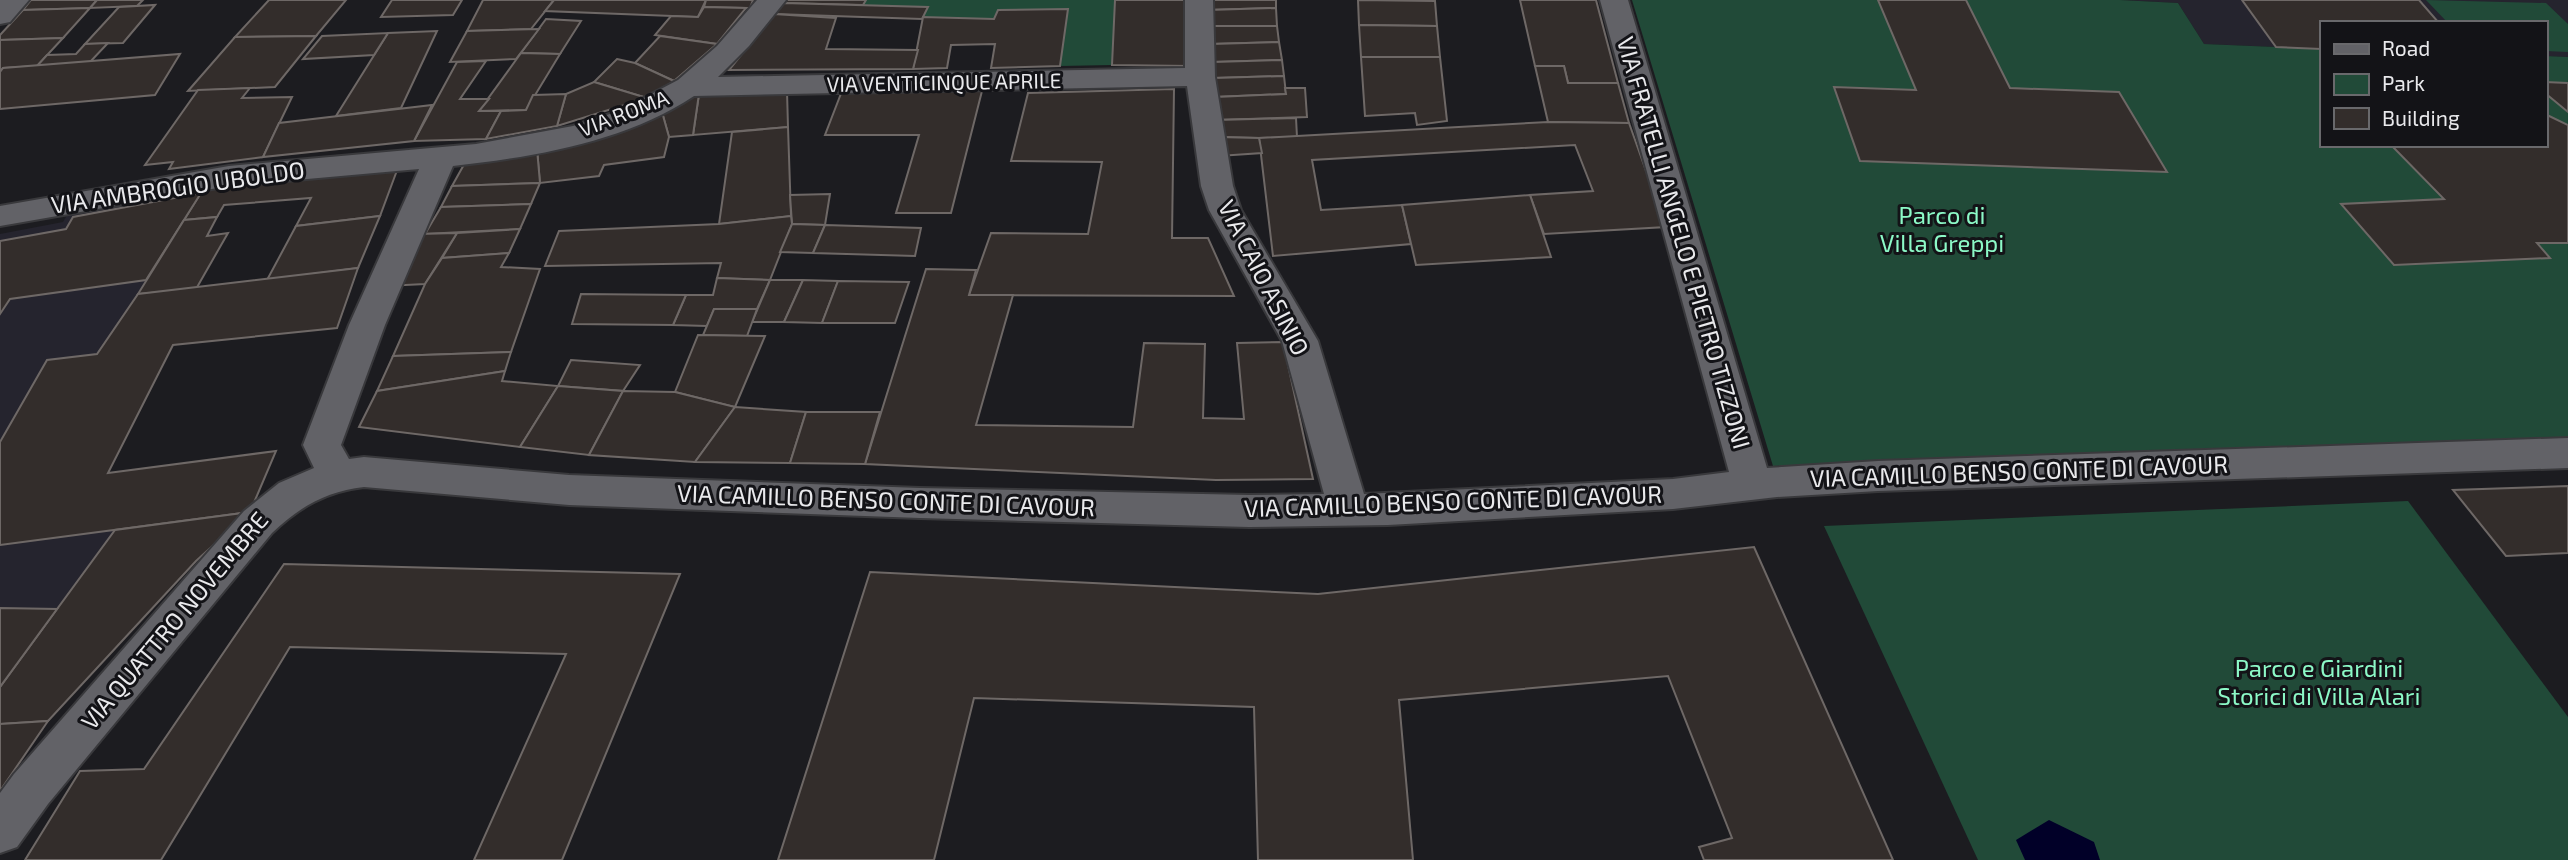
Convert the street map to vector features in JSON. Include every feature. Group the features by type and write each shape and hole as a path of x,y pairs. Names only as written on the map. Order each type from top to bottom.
{"street":[{"path":"0,16 15,0"},
{"name":"VIA ROMA","path":"440,159 526,145 587,131 653,107 688,87 719,61 772,0"},
{"name":"VIA CAIO ASINIO","path":"1199,0 1200,77 1217,186 1225,210 1300,341 1349,510"},
{"name":"VIA FRATELLI ANGELO E PIETRO TIZZONI","path":"1614,0 1752,485"},
{"name":"VIA VENTICINQUE APRILE","path":"688,87 1200,77"},
{"path":"338,475 322,445 367,325 440,159"},
{"name":"VIA AMBROGIO UBOLDO","path":"0,216 233,176 440,159"},
{"name":"VIA CAMILLO BENSO CONTE DI CAVOUR","path":"338,475 364,472 569,490 906,503 1249,511 1349,510 1673,494 1878,475 2568,453"},
{"name":"VIA QUATTRO NOVEMBRE","path":"0,831 31,789 258,522 289,495 338,475"}],"shaded area":[{"path":"2120,0 2568,0 2568,57 2547,56 2547,21 2320,21 2320,49 2204,44 2178,3"},
{"path":"204,189 138,294 358,268 337,328 173,345 108,473 276,451 250,512 115,530 0,687 0,234 63,222 69,212"}],"green space":[{"path":"866,0 1115,0 1112,65 1060,66 1068,9 998,10 994,19 923,17 927,7 863,5"},
{"name":"Parco di Villa Greppi","path":"1632,0 2120,0 2178,3 2204,44 2320,49 2320,147 2547,147 2547,56 2568,57 2568,438 1773,466"},
{"path":"2426,0 2546,3 2568,24 2568,52 2547,51 2547,21 2446,21"},
{"name":"Parco e Giardini Storici di Villa Alari","path":"2408,501 2568,717 2568,860 1978,860 1824,526"}],"water":[{"path":"2049,820 2094,842 2100,860 2025,860 2016,840"}],"building":[{"path":"31,0 97,0 90,8 23,10"},
{"path":"97,0 143,0 137,6 90,8"},
{"path":"269,0 346,0 316,36 235,37"},
{"path":"392,0 462,0 453,15 381,17"},
{"path":"483,0 554,0 531,29 467,31"},
{"path":"554,0 706,0 698,17 545,11"},
{"path":"706,0 753,0 750,8 746,8 704,7"},
{"path":"785,0 866,0 863,5 783,3"},
{"path":"1115,0 1189,0 1191,66 1112,65"},
{"path":"1207,0 1276,0 1276,8 1208,10"},
{"path":"1358,0 1435,1 1437,26 1359,25"},
{"path":"1520,0 1596,0 1618,83 1568,83 1564,66 1535,66"},
{"path":"1878,0 1966,0 2010,88 2119,92 2167,172 1860,161 1834,87 1916,90"},
{"path":"2242,0 2419,0 2437,21 2320,21 2320,49 2276,47"},
{"path":"783,3 928,7 922,19 774,14"},
{"path":"155,5 123,43 85,44 119,7"},
{"path":"704,7 746,8 717,44 655,35 671,16 698,17"},
{"path":"90,8 63,38 0,40 0,35 23,10"},
{"path":"1276,8 1277,26 1210,26 1208,10"},
{"path":"1068,9 1060,66 991,68 995,44 951,45 947,68 913,69 923,17 994,19 998,10"},
{"path":"774,14 836,18 826,49 918,50 913,69 729,70"},
{"path":"546,19 581,21 560,54 521,53"},
{"path":"1359,25 1437,26 1440,57 1361,57"},
{"path":"1210,26 1277,26 1279,42 1211,44"},
{"path":"539,29 516,59 450,62 467,31"},
{"path":"437,31 401,108 336,116 388,33"},
{"path":"388,33 374,55 303,59 322,36"},
{"path":"316,36 275,87 188,91 235,37"},
{"path":"660,36 717,44 674,81 635,63"},
{"path":"63,38 37,66 3,68 0,72 0,40"},
{"path":"1279,42 1282,60 1213,62 1211,44"},
{"path":"108,43 90,62 37,66 47,55 76,54 85,44"},
{"path":"521,53 560,54 526,110 479,111"},
{"path":"180,54 155,95 0,109 0,72 3,68"},
{"path":"1361,57 1440,57 1447,121 1417,125 1415,113 1365,116"},
{"path":"617,59 635,63 674,81 647,98 594,82"},
{"path":"1282,60 1284,76 1214,78 1213,62"},
{"path":"486,61 460,99 489,99 479,111 501,111 486,139 414,141 457,62"},
{"path":"1535,66 1564,66 1568,83 1618,83 1629,123 1548,122"},
{"path":"1284,76 1286,94 1215,97 1214,78"},
{"path":"594,82 647,98 557,126 566,94"},
{"path":"2547,82 2568,83 2568,112 2547,95"},
{"path":"250,88 242,98 292,97 263,157 169,169 173,162 145,165 198,90"},
{"path":"1285,88 1305,88 1307,117 1216,120 1215,97 1286,94"},
{"path":"1174,89 1172,238 1208,238 1234,296 969,295 991,233 1088,234 1102,162 1011,161 1028,93"},
{"path":"787,91 788,127 693,135 699,94"},
{"path":"842,91 982,91 951,213 896,213 919,135 825,135"},
{"path":"566,94 557,126 486,139 501,111 526,110 533,95"},
{"path":"693,94 699,94 693,135 669,137 662,112"},
{"path":"432,105 414,141 263,157 279,123"},
{"path":"662,112 669,137 664,157 604,165 599,176 540,183 537,149"},
{"path":"2547,115 2568,125 2568,243 2537,243 2550,258 2394,265 2341,204 2444,199 2393,147 2547,147"},
{"path":"1296,118 1297,137 1259,138 1219,137 1216,120"},
{"path":"1548,122 1629,123 1666,227 1544,234 1530,195 1593,191 1575,145 1312,160 1321,210 1402,205 1411,244 1273,256 1259,138"},
{"path":"788,127 791,216 719,224 732,132"},
{"path":"1219,137 1259,138 1262,153 1219,156"},
{"path":"537,149 540,183 452,186 466,161"},
{"path":"399,165 380,216 296,226 311,198 224,205 217,217 184,220 207,183"},
{"path":"540,183 531,204 441,207 452,186"},
{"path":"201,193 146,280 10,299 0,314 0,241 66,229 73,217"},
{"path":"830,194 825,225 792,224 790,195"},
{"path":"1530,195 1551,257 1416,265 1402,205"},
{"path":"531,204 520,229 425,234 441,207"},
{"path":"380,216 358,268 267,280 296,226"},
{"path":"791,216 792,224 770,280 717,278 721,263 545,266 559,231 719,224"},
{"path":"217,217 207,236 228,233 196,289 138,294 184,220"},
{"path":"792,224 825,225 813,253 780,252"},
{"path":"825,225 921,228 915,256 813,253"},
{"path":"520,229 509,253 442,258 457,233"},
{"path":"457,233 425,284 386,286 418,234"},
{"path":"509,253 501,267 540,269 511,352 393,356 425,284 442,258"},
{"path":"358,268 337,328 173,345 108,473 276,451 250,512 0,545 0,442 47,360 97,354 138,294"},
{"path":"926,269 976,270 969,295 1013,295 976,425 1133,427 1144,343 1205,344 1203,418 1244,419 1237,343 1283,342 1313,479 1216,480 865,464"},
{"path":"717,278 770,280 757,309 714,309 707,326 673,325 686,295 713,295"},
{"path":"770,280 803,280 784,322 752,322"},
{"path":"803,280 838,281 822,323 784,322"},
{"path":"838,281 909,282 895,323 822,323"},
{"path":"581,294 686,295 673,325 572,324"},
{"path":"714,309 757,309 747,336 703,335"},
{"path":"698,335 765,336 735,407 675,392"},
{"path":"511,352 505,371 377,391 393,356"},
{"path":"571,360 640,365 623,391 558,386"},
{"path":"505,371 502,381 558,386 520,447 359,427 377,391"},
{"path":"558,386 623,391 589,455 520,447"},
{"path":"623,391 675,392 735,407 695,462 589,455"},
{"path":"735,407 806,412 790,463 695,462"},
{"path":"806,412 880,412 865,464 790,463"},
{"path":"2568,486 2568,553 2506,556 2453,490"},
{"path":"250,512 196,561 48,721 0,724 0,687 115,530"},
{"path":"1754,547 1893,860 1704,860 1699,847 1732,838 1668,676 1399,700 1413,860 1258,860 1254,707 974,698 934,860 778,860 870,572 1318,594"},
{"path":"284,564 680,574 562,860 474,860 566,654 290,647 161,860 25,860 80,771 144,769"},
{"path":"0,608 57,609 0,687"},
{"path":"48,721 0,791 0,724"}]}
